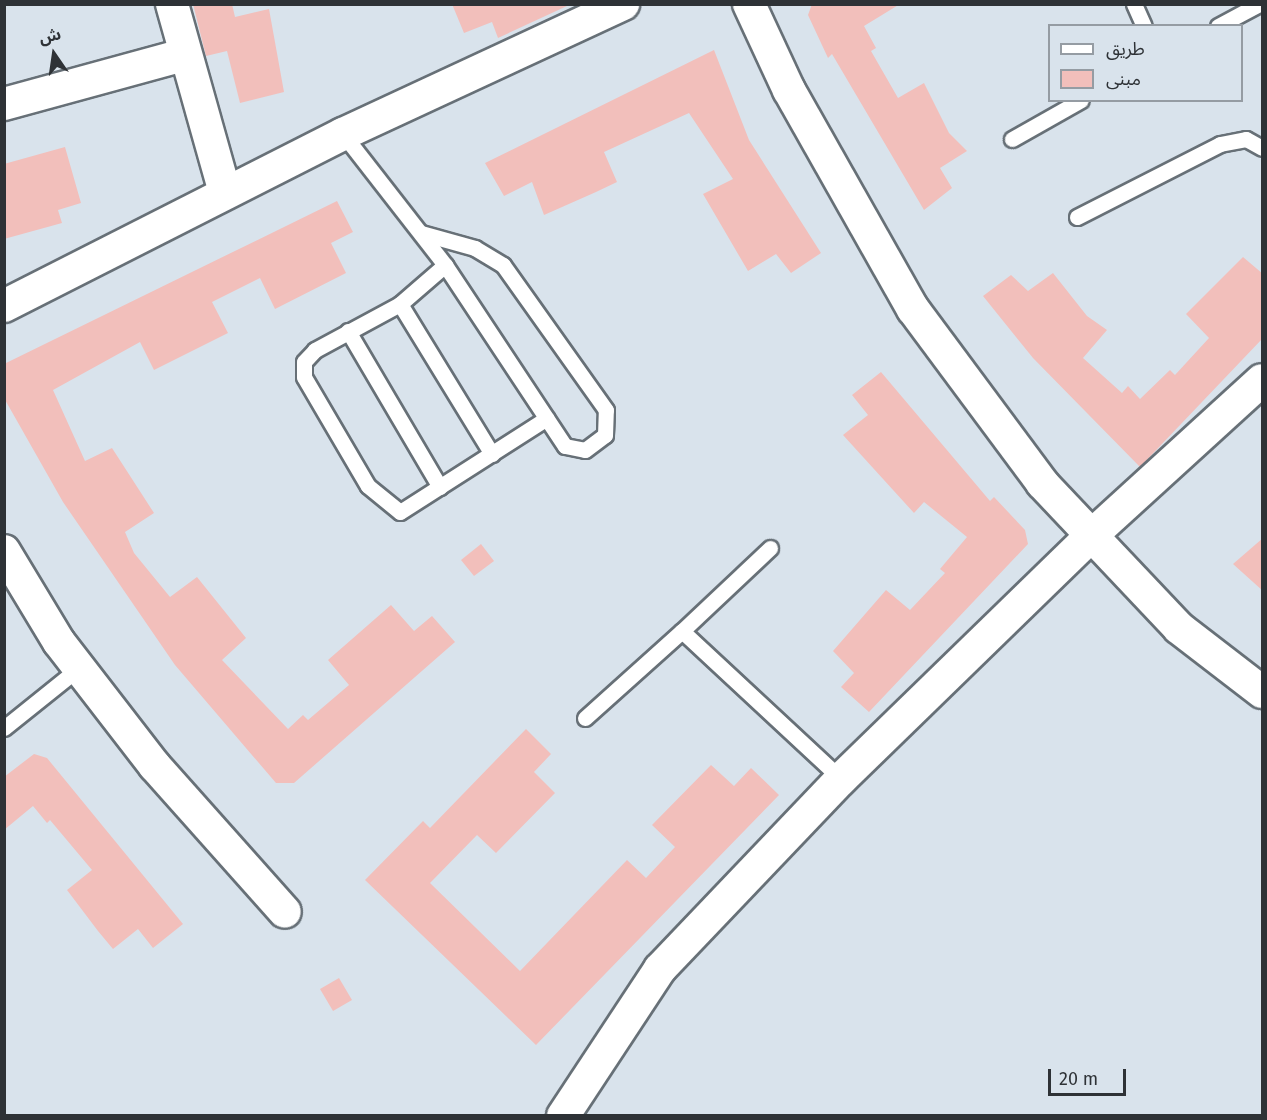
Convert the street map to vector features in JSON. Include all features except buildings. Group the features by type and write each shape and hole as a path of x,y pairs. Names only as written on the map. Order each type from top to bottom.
{"street":[{"path":"172,4 183,55 225,193"},
{"path":"4,306 343,134 623,4"},
{"path":"749,4 789,90 913,309 1042,483 1179,628 1263,692"},
{"path":"4,104 183,55"},
{"path":"563,1116 660,969 841,779 1091,536 1263,380"},
{"path":"4,551 79,668 155,766 285,912"}],"lane":[{"path":"1134,4 1143,24"},
{"path":"1222,24 1259,4"},
{"path":"1012,139 1078,102"},
{"path":"343,134 445,265 565,446 585,450 605,435 606,410 503,265 475,248 421,233"},
{"path":"1077,217 1220,144 1246,139 1263,148"},
{"path":"445,265 400,304 315,350 304,362 304,377 368,486 388,507 400,512 547,418"},
{"path":"400,304 492,454"},
{"path":"348,332 440,487"},
{"path":"585,718 770,548"},
{"path":"682,631 841,779"},
{"path":"4,728 79,668"}]}
